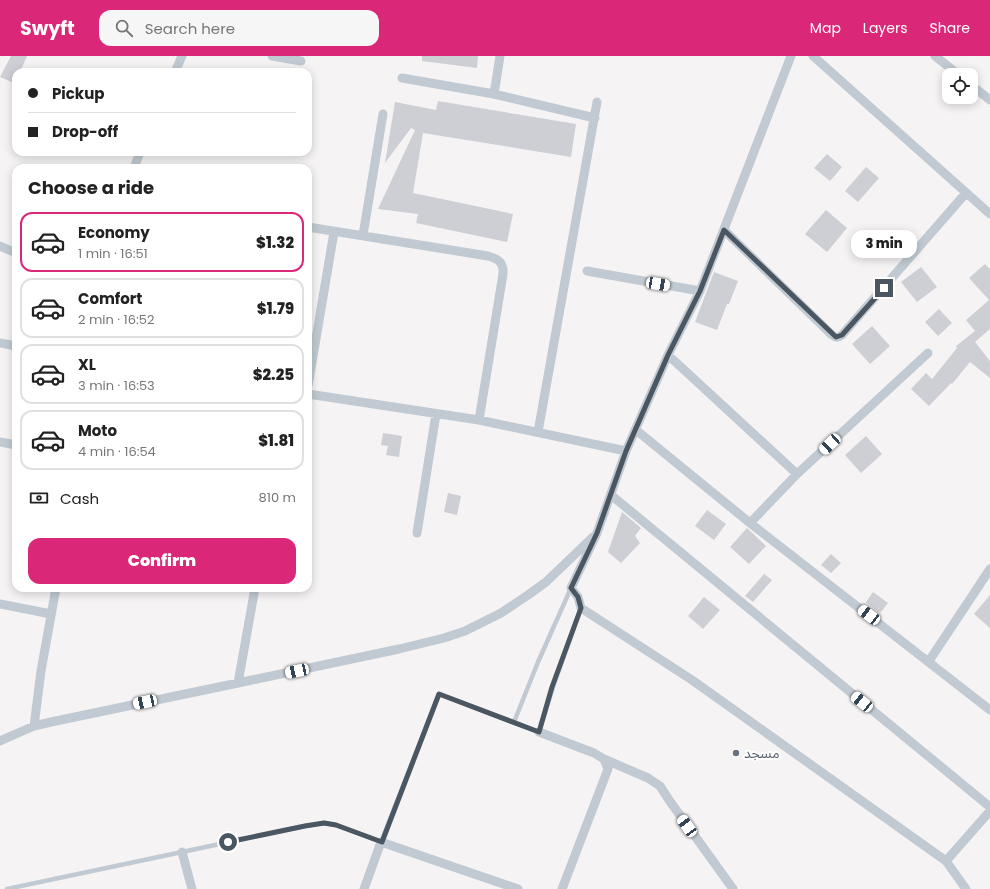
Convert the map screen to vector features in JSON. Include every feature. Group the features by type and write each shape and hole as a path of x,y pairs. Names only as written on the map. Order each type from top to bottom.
{"street":[{"path":"177,68 182,56"},
{"path":"272,56 302,61"},
{"path":"494,94 500,56"},
{"path":"791,56 700,291 668,355 626,451 597,533 571,588 578,597 581,608 692,680 946,861 966,889"},
{"path":"813,56 990,214"},
{"path":"935,56 950,68"},
{"path":"402,78 494,94 595,118"},
{"path":"978,91 990,100"},
{"path":"538,432 597,102"},
{"path":"363,235 384,114"},
{"path":"724,230 832,335 839,337 966,193"},
{"path":"312,228 488,256 495,258 504,267 478,420"},
{"path":"312,362 334,232"},
{"path":"0,246 12,251"},
{"path":"587,270 700,291"},
{"path":"0,344 12,346"},
{"path":"750,523 797,474 928,354"},
{"path":"668,355 797,474"},
{"path":"312,395 478,420 626,451"},
{"path":"418,533 436,414"},
{"path":"636,430 750,523 990,710"},
{"path":"0,442 12,444"},
{"path":"611,495 990,807"},
{"path":"0,741 34,726 399,649 444,638 465,631 501,613 546,582 597,533"},
{"path":"929,661 990,569"},
{"path":"34,726 41,671 55,592"},
{"path":"238,683 254,592"},
{"path":"0,604 51,614"},
{"path":"539,732 594,753 604,759 648,778 660,786 733,889"},
{"path":"562,889 606,778 608,769 604,759"},
{"path":"946,861 990,811"},
{"path":"364,889 382,842 518,889"},
{"path":"182,852 192,889"}],"lane":[{"path":"514,722 538,662 571,588"},
{"path":"7,889 324,823 336,825 382,842 439,694 539,732 552,687 581,608"}],"building":[{"path":"11,56 27,56 22,68 12,68 12,82 0,77"},
{"path":"422,56 478,56 477,68 422,61"},
{"path":"438,101 576,124 571,157 423,133 413,193 513,214 507,242 416,223 418,214 378,209 415,130 411,128 385,163 395,102 436,110"},
{"path":"827,154 842,167 830,181 814,168"},
{"path":"866,167 879,178 858,202 845,191"},
{"path":"826,210 847,228 827,252 805,234"},
{"path":"985,264 990,269 990,329 975,342 990,361 990,378 970,362 952,384 951,383 929,406 911,389 926,373 932,379 957,348 956,346 975,331 966,320 989,300 969,278"},
{"path":"921,267 937,287 917,302 901,282"},
{"path":"714,272 738,281 717,330 695,322"},
{"path":"939,309 952,323 938,336 925,322"},
{"path":"872,326 890,346 870,364 852,344"},
{"path":"383,433 402,436 399,457 386,455 388,446 381,445"},
{"path":"866,436 882,454 861,473 845,455"},
{"path":"448,493 461,496 457,515 444,512"},
{"path":"707,510 726,524 714,540 695,526"},
{"path":"622,512 641,528 635,536 640,543 621,563 608,552"},
{"path":"747,528 766,546 749,564 730,547"},
{"path":"831,554 841,563 831,573 821,565"},
{"path":"764,574 772,580 753,602 745,596"},
{"path":"873,592 888,603 880,613 866,602"},
{"path":"990,595 990,628 974,614"},
{"path":"704,597 720,610 703,629 688,616"}],"place":[{"name":"مسجد","path":"736,753"}],"route":[{"path":"228,842 324,823 336,825 362,836 382,842 439,694 539,732 552,687 581,608 578,597 571,588 597,533 626,451 668,355 700,291 724,230 832,335 836,337 842,335 884,288"}]}
